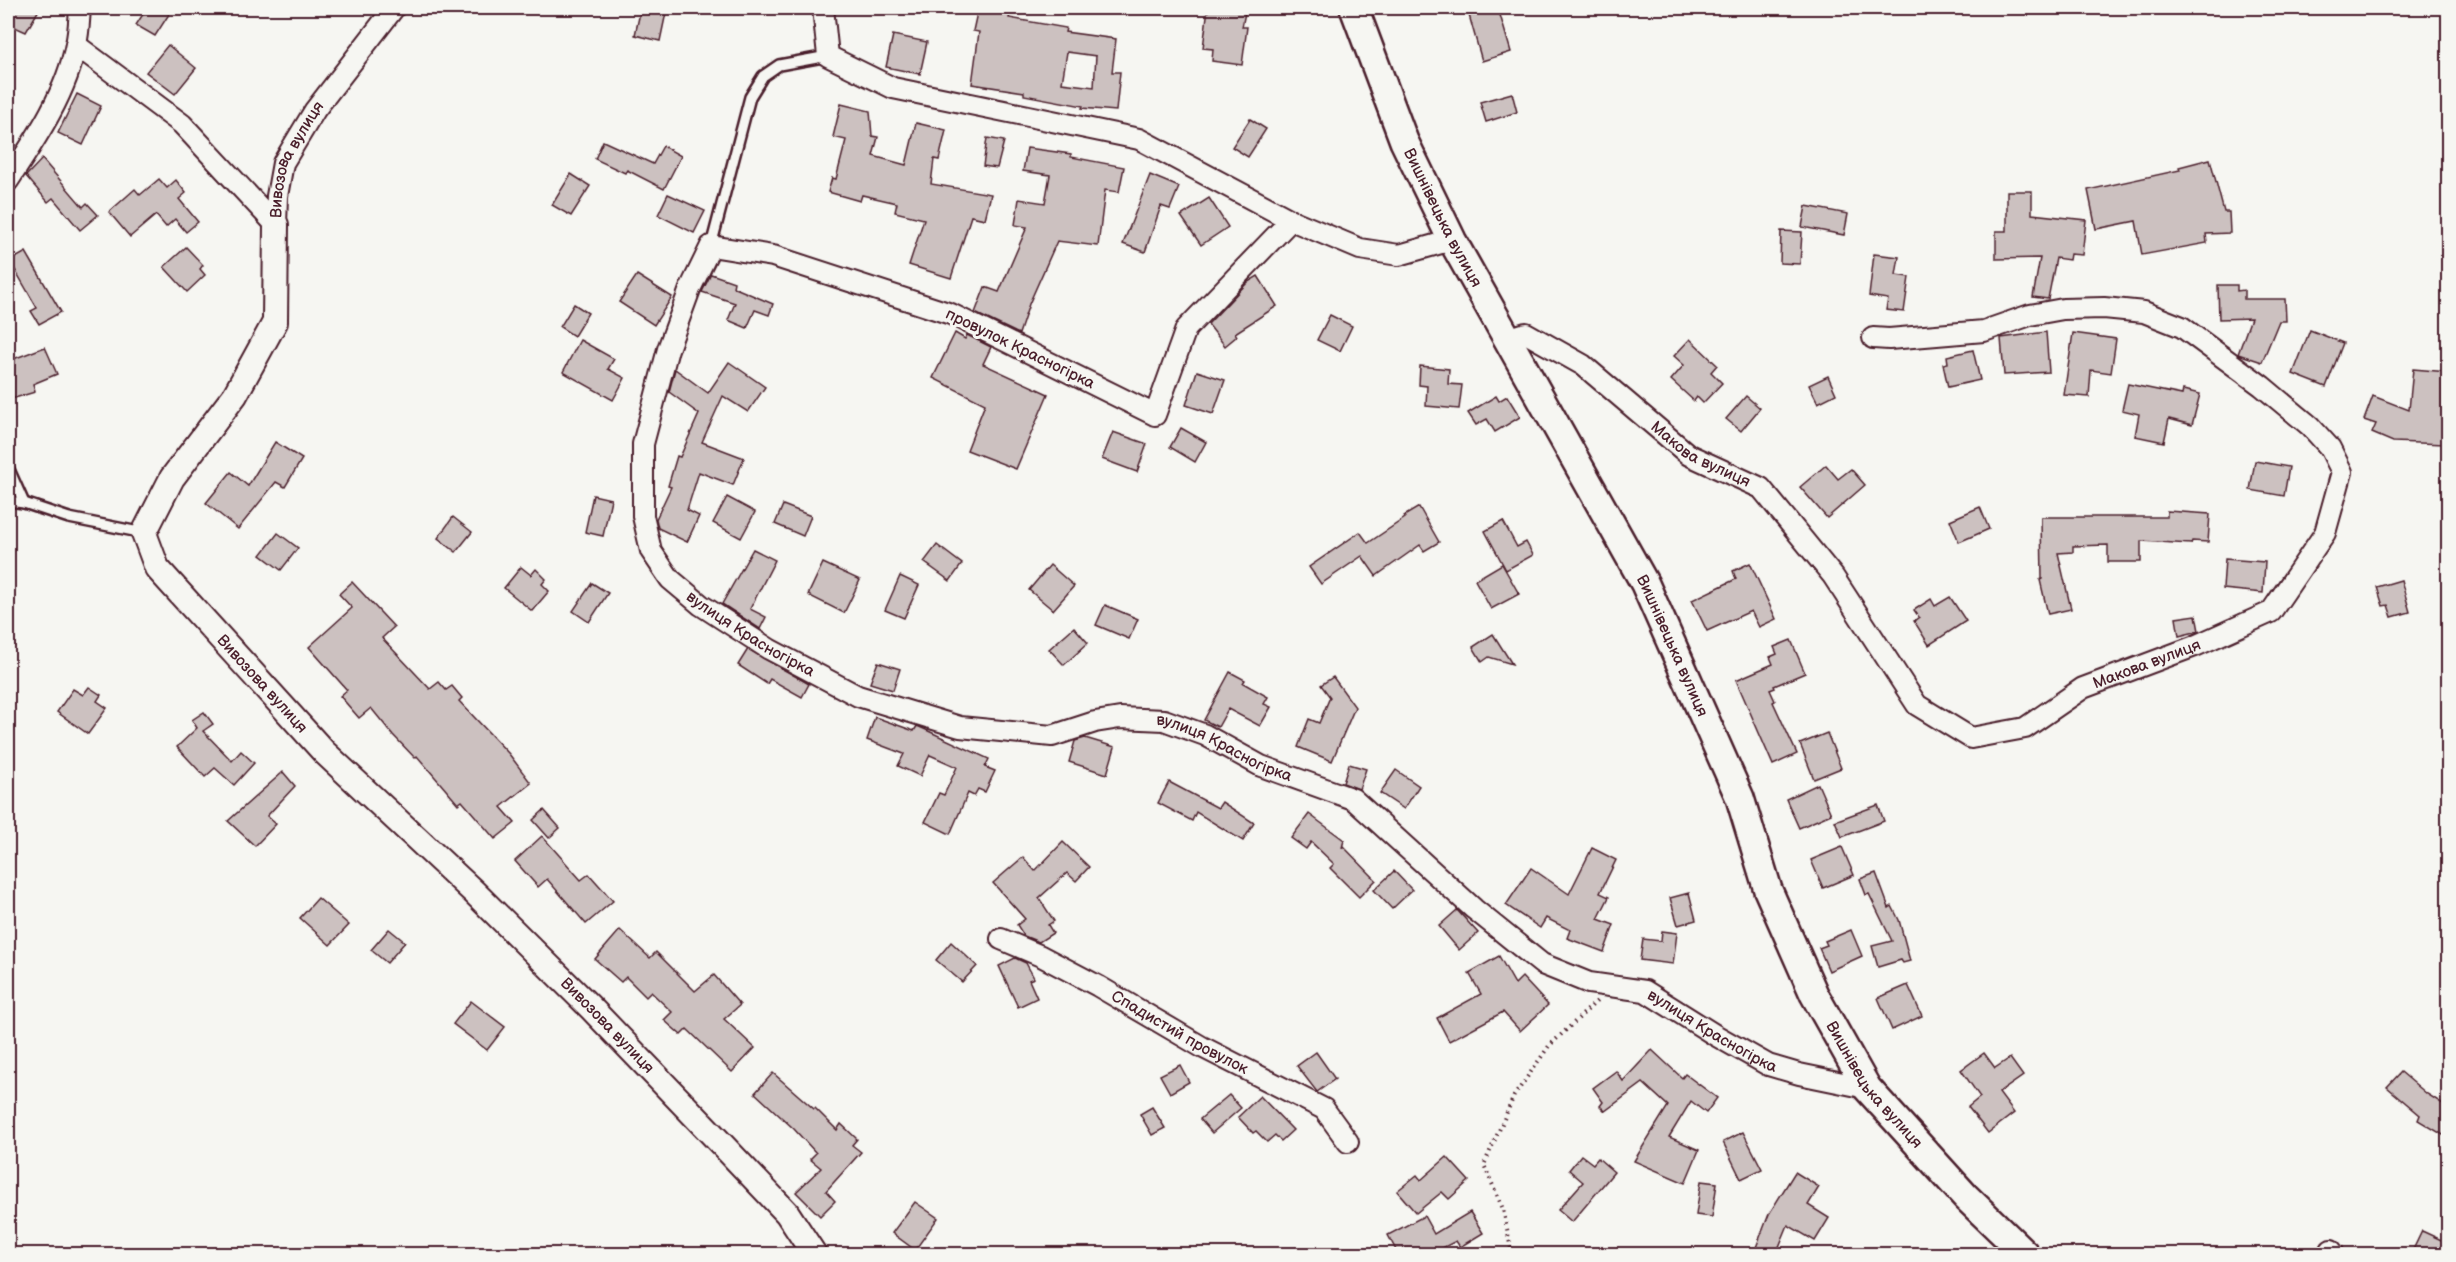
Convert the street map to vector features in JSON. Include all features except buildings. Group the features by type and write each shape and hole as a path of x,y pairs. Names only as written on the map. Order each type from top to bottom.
{"main road":[{"name":"Вишнівецька вулиця","path":"1354,8 1404,141 1452,240 1645,585 1740,798 1768,890 1809,984 1868,1088 1966,1197 2025,1254"}],"street":[{"path":"8,181 54,104 76,45 80,8"},
{"name":"Вивозова вулиця","path":"394,8 315,110 283,163 277,196 275,322 236,395 172,478 144,533 157,568 324,752 474,892 591,1008 787,1214 814,1254"},
{"path":"823,8 828,56 893,88 1139,138 1291,220 1360,249 1399,255 1452,240"},
{"path":"76,45 182,124 276,225"},
{"name":"провулок Красногірка","path":"711,246 773,256 951,314 1155,415 1186,329 1291,220"},
{"name":"вулиця Красногірка","path":"711,246 690,289 668,349 643,444 643,516 651,551 670,579 701,604 769,649 858,696 960,727 1052,736 1095,722 1119,718 1164,720 1205,735 1261,766 1353,799 1474,909 1542,964 1588,983 1645,991 1768,1065 1868,1088"},
{"name":"Макова вулиця","path":"1507,339 1526,333 1582,365 1689,455 1761,488 1833,576 1917,705 1971,738 2025,728 2083,688 2195,646 2271,612 2325,533 2342,472 2330,448 2310,426 2262,386 2182,327 2144,312 2104,308 2063,309 2030,315 1984,331 1889,339 1874,338"},
{"name":"Спадистий провулок","path":"1001,939 1098,986 1202,1047 1324,1109 1348,1142"}],"lane":[{"path":"711,246 750,97 763,75 779,64 828,56"},
{"path":"8,467 24,503"},
{"path":"8,501 24,503 69,518 144,533"}],"path":[{"path":"1512,1254 1503,1209 1484,1165 1514,1096 1549,1046 1613,987"}]}
